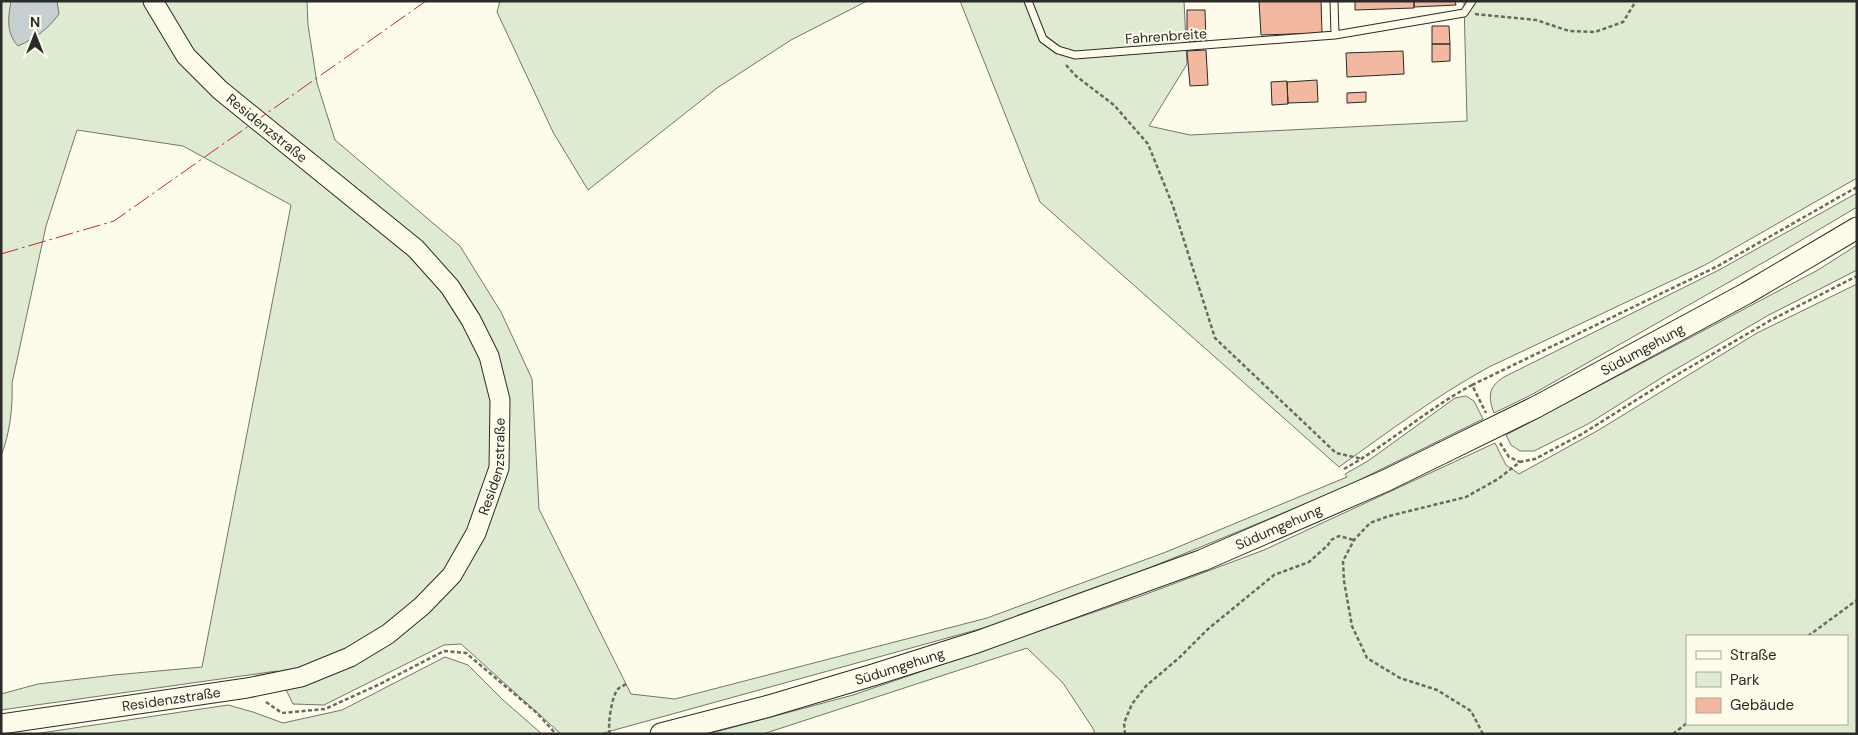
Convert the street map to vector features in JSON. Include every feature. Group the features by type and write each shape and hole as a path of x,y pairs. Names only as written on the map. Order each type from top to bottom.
{"main road":[{"name":"Residenzstraße","path":"1,724 247,688 301,677 350,658 388,634 422,606 452,575 476,534 500,468 500,400 489,356 471,320 450,287 416,249 220,90 186,56 153,1"},
{"name":"Südumgehung","path":"661,734 769,706 977,642 1202,560 1369,488 1536,407 1730,302 1857,228"}],"lane":[{"name":"Fahrenbreite","path":"1028,1 1043,39 1058,50 1075,55 1335,35 1464,13"},
{"path":"1334,1 1335,35"},
{"path":"1464,13 1472,1"}],"path":[{"path":"1464,13 1536,20 1569,31 1594,32 1623,22 1636,1"},
{"path":"1063,61 1076,76 1114,105 1148,144 1172,206 1215,338 1336,454 1363,459"},
{"path":"1344,468 1363,459 1449,397 1718,266 1857,187"},
{"path":"1483,734 1471,711 1437,690 1400,678 1367,658 1352,626 1344,581 1343,561 1354,540 1370,523 1389,516 1466,498 1498,479 1520,462 1535,459 1582,434 1668,380 1770,320 1857,276"},
{"path":"1472,385 1487,417"},
{"path":"1498,440 1510,457 1520,462"},
{"path":"1125,734 1124,723 1132,704 1146,686 1180,657 1208,629 1274,575 1309,562 1331,540 1339,536 1354,540"},
{"path":"1809,635 1857,600"},
{"path":"247,688 282,713 326,708 380,684 444,651 466,653 536,713 556,734"},
{"path":"610,734 608,728 614,698 618,689 626,684"},
{"path":"1674,734 1686,724"}],"green space":[{"path":"1,1 307,1 308,25 317,83 335,140 460,246 501,312 532,379 539,509 631,694 675,699 987,618 1166,552 1347,477 1345,474 1368,461 1455,398 1466,396 1474,401 1483,419 1335,492 1132,575 1062,601 987,627 600,734 561,734 461,644 444,645 324,705 293,704 277,671 1,710 1,694 38,684 202,667 291,205 183,146 77,130 46,226 12,383 10,420 1,456"},
{"path":"500,1 867,1 791,40 717,88 588,190 553,132 497,12"},
{"path":"960,1 1184,1 1187,64 1149,126 1190,135 1467,121 1464,1 1857,1 1857,178 1705,265 1469,378 1431,402 1339,467 1040,202"},
{"path":"1857,193 1857,207 1531,395 1494,413 1490,397 1492,389 1504,377 1719,270"},
{"path":"1857,245 1857,270 1767,316 1666,375 1588,424 1534,451 1520,451 1511,445 1506,435 1818,270"},
{"path":"1857,284 1857,734 1094,734 1094,730 1063,683 1027,648 763,734 708,734 853,695 1141,596 1264,550 1495,443 1506,465 1519,474 1597,431 1757,333"},
{"path":"445,657 468,665 503,700 542,734 34,734 228,705 283,723 342,710"}],"shaded area":[{"path":"11,1 57,1 59,14 41,33 18,46 10,31"}],"building":[{"path":"1259,1 1321,1 1322,33 1261,35"},
{"path":"1355,1 1414,1 1414,8 1355,10"},
{"path":"1414,1 1455,1 1456,5 1414,7"},
{"path":"1187,10 1205,10 1206,41 1187,42"},
{"path":"1432,26 1449,26 1450,44 1432,44"},
{"path":"1432,44 1450,44 1450,61 1432,62"},
{"path":"1206,50 1208,85 1190,86 1187,51"},
{"path":"1403,51 1404,74 1347,77 1346,53"},
{"path":"1317,80 1318,102 1288,103 1287,82"},
{"path":"1287,81 1288,104 1272,105 1271,82"},
{"path":"1366,92 1366,102 1347,103 1347,93"}],"power":[{"path":"1,254 114,221 426,1"}]}
